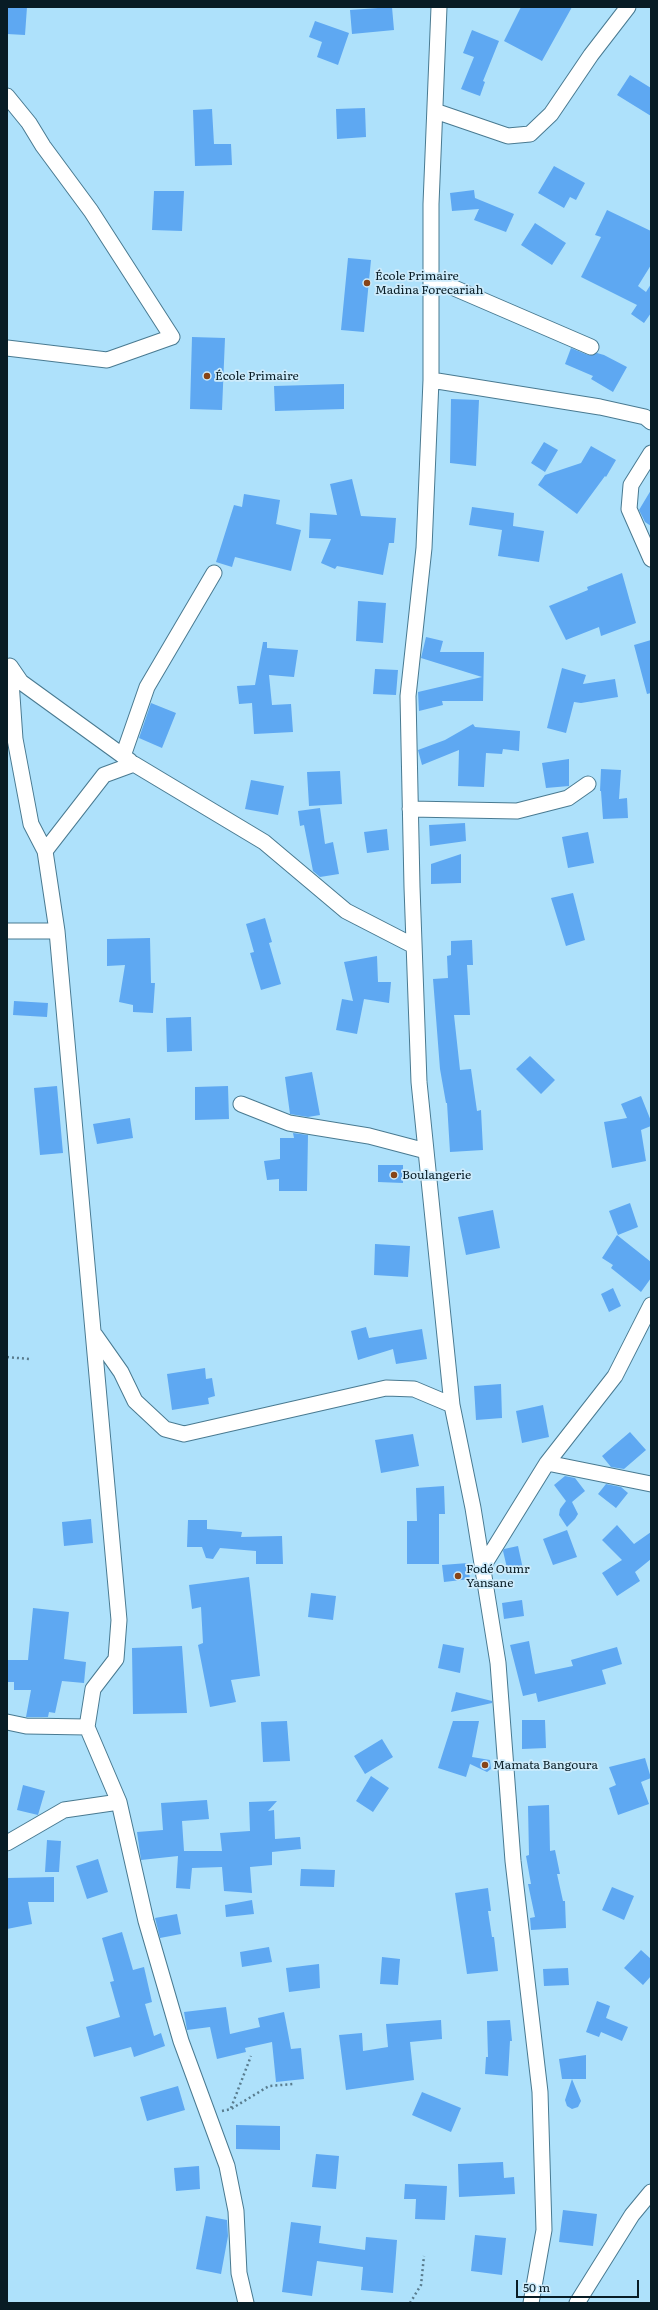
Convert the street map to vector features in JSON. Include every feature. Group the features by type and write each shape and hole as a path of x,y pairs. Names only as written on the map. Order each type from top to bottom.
{"street":[{"path":"438,7 431,278 431,380 424,548 408,696 410,809 419,1082 452,1405 498,1663 513,1861 540,2092 544,2230 531,2303"},
{"path":"435,111 508,136 530,134 551,114 591,55 628,7"},
{"path":"7,96 29,123 43,146 91,211 172,337 107,360 7,348"},
{"path":"431,278 591,347"},
{"path":"431,380 600,407 649,417"},
{"path":"651,453 631,485 629,509 651,559"},
{"path":"44,851 104,775 128,760 147,686 214,573"},
{"path":"9,665 21,682 128,760 264,842 346,911 414,946"},
{"path":"9,665 15,739 31,824 44,851 57,931 119,1620 116,1659 93,1689 87,1727 119,1802 146,1921 180,2041 227,2166 236,2211 239,2273 246,2303"},
{"path":"410,809 517,811 568,798 588,784"},
{"path":"7,931 57,931"},
{"path":"241,1104 289,1123 369,1136 426,1151"},
{"path":"482,1568 547,1463 615,1376 651,1305"},
{"path":"94,1334 121,1372 135,1401 165,1429 184,1434 386,1388 414,1389 452,1405"},
{"path":"547,1463 651,1484"},
{"path":"7,1722 26,1726 87,1727"},
{"path":"7,1843 64,1810 119,1802"},
{"path":"577,2303 632,2215 651,2192"}],"path":[{"path":"7,1357 29,1359"},
{"path":"231,2109 251,2056"},
{"path":"207,2114 231,2109 269,2086 293,2084"},
{"path":"410,2303 421,2284 424,2256"}],"building":[{"path":"7,7 27,7 25,35 7,34"},
{"path":"392,7 394,30 352,34 350,10"},
{"path":"521,7 572,7 542,61 504,41"},
{"path":"315,21 349,33 338,65 317,57 322,42 309,37"},
{"path":"472,30 499,41 483,81 485,82 480,96 461,89 474,57 463,53"},
{"path":"630,75 651,88 651,116 617,95"},
{"path":"365,108 366,137 337,139 336,109"},
{"path":"212,109 214,144 231,144 232,165 195,166 193,110"},
{"path":"554,166 585,183 576,200 570,197 564,208 538,193"},
{"path":"474,190 475,198 514,214 506,232 474,220 479,209 452,211 450,193"},
{"path":"154,191 184,191 182,231 152,230"},
{"path":"607,210 651,231 651,265 638,286 646,292 651,284 651,313 644,323 631,314 637,305 581,277 601,237 595,235"},
{"path":"535,223 566,243 552,265 521,245"},
{"path":"348,258 371,260 364,332 341,330"},
{"path":"192,337 225,338 222,410 190,409"},
{"path":"571,348 588,355 597,353 604,355 627,367 613,392 591,379 593,376 565,364"},
{"path":"344,384 344,409 275,411 274,386"},
{"path":"451,399 479,400 476,466 450,463"},
{"path":"544,442 558,450 545,472 531,463"},
{"path":"591,446 616,460 606,477 605,476 577,514 538,485 545,475 581,463"},
{"path":"352,479 361,516 396,518 394,543 389,543 383,575 337,566 335,569 321,563 331,539 309,538 310,513 337,515 330,484"},
{"path":"651,490 651,526 645,522 639,510"},
{"path":"244,494 280,500 276,524 301,530 291,571 235,557 232,567 216,562 234,505 242,507"},
{"path":"472,507 514,513 513,526 544,531 539,562 498,556 502,530 469,525"},
{"path":"622,573 636,623 601,636 599,627 566,640 549,606 588,590 587,587"},
{"path":"358,601 386,603 383,643 356,641"},
{"path":"426,637 443,641 440,652 484,652 483,701 442,701 443,705 419,711 418,692 482,677 421,658"},
{"path":"651,640 651,693 647,694 634,645"},
{"path":"263,642 267,642 267,648 298,650 294,677 269,675 272,705 291,704 293,732 254,734 252,703 239,704 237,686 255,685"},
{"path":"562,668 586,675 583,684 615,679 618,697 581,703 574,702 566,733 547,728"},
{"path":"375,669 398,670 396,695 373,694"},
{"path":"151,703 176,713 162,748 139,738"},
{"path":"473,724 475,727 520,731 519,751 503,749 502,754 486,753 484,787 458,786 459,750 422,765 418,750 445,740"},
{"path":"569,759 569,786 546,788 542,763"},
{"path":"601,769 621,770 619,799 627,798 628,818 603,819 600,791"},
{"path":"340,771 342,804 309,806 307,772"},
{"path":"251,780 284,786 278,815 245,809"},
{"path":"320,808 325,844 333,842 339,874 320,877 313,871 304,825 300,826 298,811"},
{"path":"465,823 466,841 430,846 429,825"},
{"path":"387,829 389,850 367,853 364,832"},
{"path":"588,832 594,863 568,868 562,837"},
{"path":"461,854 461,883 431,884 431,864"},
{"path":"573,893 585,940 566,946 551,898"},
{"path":"265,918 272,942 269,943 281,984 261,990 250,953 254,952 246,924"},
{"path":"150,938 151,983 155,983 153,1013 133,1012 133,1005 119,1002 125,965 107,966 107,939"},
{"path":"472,940 473,965 467,965 470,1015 454,1015 460,1070 471,1069 477,1111 481,1110 483,1150 450,1152 447,1103 440,1069 433,979 448,978 447,956 451,955 451,941"},
{"path":"377,956 378,982 391,982 389,1003 364,999 357,1034 336,1030 342,999 353,1001 344,962"},
{"path":"14,1001 48,1003 47,1017 13,1015"},
{"path":"191,1017 192,1051 167,1052 166,1018"},
{"path":"530,1056 555,1080 541,1094 516,1069"},
{"path":"312,1072 320,1115 308,1117 290,1114 285,1077"},
{"path":"57,1086 63,1153 40,1155 34,1088"},
{"path":"228,1086 229,1119 195,1120 195,1087"},
{"path":"641,1096 651,1121 651,1126 641,1130 646,1161 612,1168 604,1122 627,1118 621,1104"},
{"path":"130,1118 133,1138 97,1144 93,1124"},
{"path":"293,1133 308,1135 307,1191 279,1191 279,1179 267,1180 264,1161 280,1159 280,1138 294,1138"},
{"path":"378,1165 403,1165 403,1183 378,1182"},
{"path":"630,1203 638,1227 618,1235 609,1211"},
{"path":"493,1210 500,1248 466,1255 458,1217"},
{"path":"617,1235 651,1262 651,1278 641,1292 611,1268 613,1265 602,1258"},
{"path":"375,1244 410,1246 408,1277 374,1275"},
{"path":"613,1288 621,1306 609,1312 601,1294"},
{"path":"366,1327 369,1338 422,1329 427,1359 396,1364 393,1349 358,1360 351,1331"},
{"path":"205,1368 206,1379 212,1378 215,1396 208,1398 209,1404 172,1410 167,1374"},
{"path":"501,1384 502,1418 476,1420 474,1386"},
{"path":"543,1405 549,1437 522,1443 516,1411"},
{"path":"630,1432 646,1450 624,1469 611,1467 602,1456"},
{"path":"413,1434 419,1466 381,1473 375,1440"},
{"path":"565,1476 575,1478 585,1491 572,1502 578,1514 567,1527 559,1515 560,1509 566,1501 554,1485"},
{"path":"606,1484 621,1487 628,1493 616,1508 598,1494"},
{"path":"444,1486 445,1514 439,1514 439,1564 407,1564 407,1521 417,1521 416,1488"},
{"path":"91,1519 93,1543 64,1546 62,1522"},
{"path":"188,1520 207,1520 207,1529 242,1532 241,1537 282,1536 283,1564 256,1564 256,1551 220,1548 213,1559 206,1558 202,1547 187,1547"},
{"path":"617,1525 634,1544 651,1532 651,1559 635,1572 640,1581 617,1596 602,1573 622,1560 602,1540"},
{"path":"567,1530 577,1557 553,1565 543,1539"},
{"path":"518,1546 523,1569 508,1572 503,1551 504,1549"},
{"path":"468,1563 470,1579 444,1582 442,1565"},
{"path":"249,1577 260,1676 231,1680 236,1702 210,1707 198,1645 203,1643 201,1607 192,1609 189,1585"},
{"path":"311,1593 336,1596 333,1620 308,1617"},
{"path":"522,1600 524,1616 504,1619 502,1603"},
{"path":"33,1608 69,1612 64,1659 86,1662 84,1683 62,1681 55,1713 49,1712 48,1717 26,1717 31,1690 14,1690 14,1682 7,1682 7,1660 28,1660"},
{"path":"529,1641 535,1674 573,1666 571,1660 617,1647 622,1664 602,1670 606,1684 538,1702 536,1693 523,1696 510,1645"},
{"path":"443,1644 464,1648 460,1673 438,1668"},
{"path":"182,1646 187,1713 133,1714 132,1648"},
{"path":"456,1692 492,1701 492,1703 451,1712"},
{"path":"522,1720 545,1720 546,1748 522,1749"},
{"path":"287,1721 290,1761 263,1762 261,1722"},
{"path":"453,1721 479,1721 472,1757 490,1760 491,1769 487,1772 470,1764 466,1777 438,1768"},
{"path":"382,1739 393,1757 365,1774 354,1756"},
{"path":"645,1758 651,1778 641,1782 649,1804 618,1815 609,1788 616,1785 609,1767"},
{"path":"371,1776 389,1788 373,1812 356,1801"},
{"path":"23,1785 45,1791 38,1815 17,1810"},
{"path":"207,1800 209,1819 182,1821 184,1851 222,1851 220,1833 250,1831 249,1802 277,1801 268,1811 274,1810 275,1839 300,1837 301,1849 272,1852 272,1865 250,1867 252,1893 224,1891 222,1867 192,1868 190,1889 176,1888 178,1856 141,1860 137,1832 163,1830 161,1803"},
{"path":"549,1805 550,1851 555,1850 560,1874 557,1874 563,1901 565,1901 566,1928 531,1930 530,1918 535,1917 528,1884 531,1884 526,1856 529,1855 528,1806"},
{"path":"47,1840 61,1841 59,1872 45,1872"},
{"path":"98,1859 108,1892 87,1899 76,1866"},
{"path":"301,1869 335,1870 334,1887 300,1886"},
{"path":"54,1877 54,1902 28,1902 32,1924 7,1929 7,1878"},
{"path":"612,1887 634,1896 624,1920 602,1910"},
{"path":"488,1888 491,1911 488,1911 492,1937 494,1937 498,1971 467,1974 455,1893"},
{"path":"252,1900 254,1914 226,1917 225,1905"},
{"path":"177,1914 181,1934 160,1938 155,1918"},
{"path":"122,1932 133,1970 144,1967 152,2002 145,2004 154,2036 161,2033 165,2046 134,2057 131,2047 94,2057 86,2027 120,2017 110,1982 114,1981 102,1938"},
{"path":"269,1947 272,1962 242,1967 240,1952"},
{"path":"641,1950 651,1959 651,1976 643,1985 624,1968"},
{"path":"382,1957 400,1959 398,1985 380,1984"},
{"path":"319,1964 320,1988 289,1992 286,1968"},
{"path":"568,1968 569,1985 544,1986 543,1969"},
{"path":"597,2001 610,2006 606,2018 628,2027 622,2041 601,2032 599,2037 586,2032"},
{"path":"226,2007 230,2034 260,2027 258,2018 284,2012 291,2049 301,2048 304,2079 276,2082 272,2042 245,2048 246,2052 217,2059 210,2027 187,2030 184,2012"},
{"path":"441,2020 442,2039 410,2042 414,2080 346,2090 339,2035 362,2033 363,2051 388,2047 386,2024"},
{"path":"510,2020 512,2041 510,2041 508,2076 485,2074 486,2057 488,2057 487,2021"},
{"path":"586,2055 586,2079 562,2079 559,2059"},
{"path":"572,2079 581,2101 578,2107 572,2109 567,2106 565,2100"},
{"path":"178,2086 185,2110 147,2121 140,2097"},
{"path":"422,2092 461,2108 451,2132 412,2115"},
{"path":"236,2125 280,2126 280,2150 236,2149"},
{"path":"316,2154 339,2156 336,2189 312,2187"},
{"path":"503,2162 504,2178 514,2177 515,2194 459,2197 458,2164"},
{"path":"199,2166 200,2189 176,2191 174,2168"},
{"path":"405,2184 447,2186 445,2220 415,2219 416,2199 404,2199"},
{"path":"563,2210 597,2214 593,2246 559,2242"},
{"path":"206,2216 227,2220 228,2236 221,2274 196,2269"},
{"path":"291,2222 321,2226 319,2243 365,2250 366,2237 397,2240 393,2293 361,2290 363,2267 317,2261 312,2296 282,2292"},
{"path":"475,2235 506,2238 502,2275 471,2271"}],"place":[{"name":"École Primaire Madina Forecariah","path":"367,283"},
{"name":"École Primaire","path":"207,376"},
{"name":"Boulangerie","path":"394,1175"},
{"name":"Fodé Oumr Yansane","path":"458,1576"},
{"name":"Mamata Bangoura","path":"485,1765"}]}
